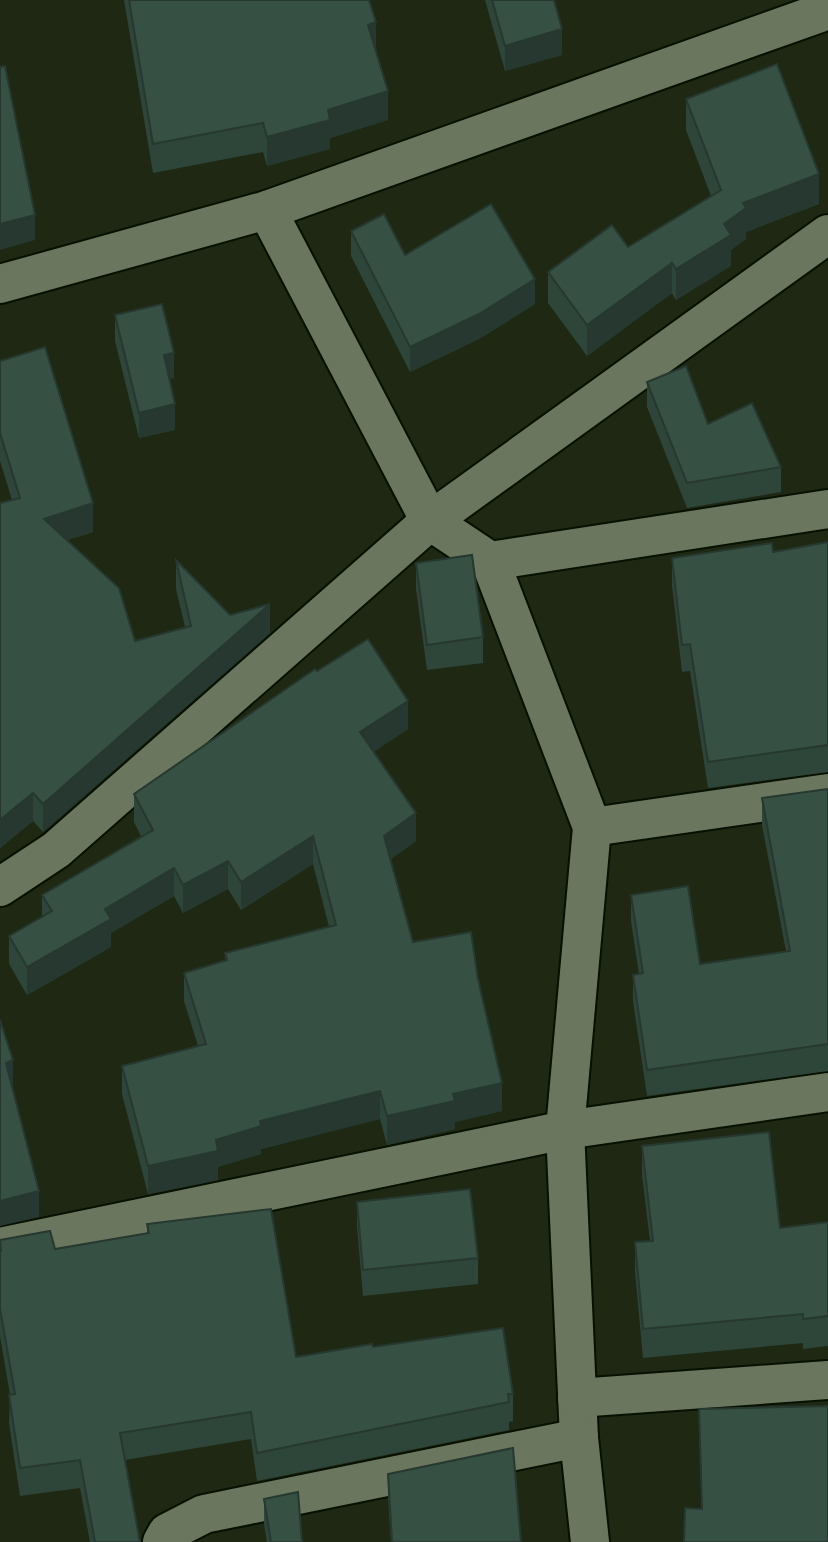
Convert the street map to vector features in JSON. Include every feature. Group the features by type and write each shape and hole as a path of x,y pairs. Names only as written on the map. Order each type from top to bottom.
{"street":[{"path":"0,284 267,210 822,18"},
{"path":"267,210 430,521 490,561 592,827 565,1130 579,1438 590,1542"},
{"path":"0,887 57,850 430,521 828,234"},
{"path":"490,561 828,509"},
{"path":"592,827 828,793"},
{"path":"0,1247 565,1130 828,1092"},
{"path":"577,1398 828,1380"},
{"path":"162,1542 167,1533 204,1514 579,1438"}],"building":[{"path":"129,0 369,0 376,22 368,25 388,91 328,110 330,120 267,137 263,123 153,144"},
{"path":"492,0 554,0 562,29 505,46"},
{"path":"777,64 819,174 743,203 746,208 724,224 731,235 676,269 672,263 587,325 548,272 612,225 628,247 721,190 686,99"},
{"path":"5,66 35,215 0,224 0,67"},
{"path":"491,204 535,279 479,314 410,347 351,231 384,214 405,255"},
{"path":"162,304 174,353 164,355 175,404 139,413 115,315"},
{"path":"45,347 93,503 44,519 119,588 135,641 191,626 176,560 230,615 270,604 43,804 33,793 0,820 0,503 20,498 0,433 0,361"},
{"path":"686,366 708,424 752,403 781,467 687,483 647,382"},
{"path":"828,542 828,745 708,762 690,644 682,645 672,558 772,543 773,552"},
{"path":"472,555 483,637 427,645 416,563"},
{"path":"368,639 408,701 360,732 416,813 384,836 413,942 471,932 478,979 502,1083 453,1094 455,1101 387,1116 380,1091 260,1121 261,1126 216,1140 218,1151 148,1166 122,1066 206,1044 184,973 227,960 225,953 336,925 313,836 241,882 228,861 183,885 174,868 105,909 111,919 27,967 9,936 52,911 42,895 153,830 134,794 315,669 317,671"},
{"path":"828,789 828,1044 647,1070 633,975 643,973 631,895 688,886 700,964 790,951 762,798"},
{"path":"0,1020 13,1060 6,1063 39,1191 0,1201"},
{"path":"769,1132 780,1228 828,1222 828,1316 803,1319 803,1314 643,1329 635,1242 653,1241 642,1146"},
{"path":"470,1189 478,1258 363,1270 357,1202"},
{"path":"271,1209 296,1357 372,1344 373,1347 503,1328 513,1394 508,1394 509,1402 257,1453 251,1412 120,1433 140,1542 95,1542 80,1460 20,1468 9,1395 15,1394 0,1309 0,1240 50,1231 55,1249 149,1233 147,1224"},
{"path":"828,1406 828,1542 684,1542 685,1508 702,1509 699,1409"},
{"path":"513,1448 521,1542 392,1542 388,1474"},
{"path":"298,1492 302,1542 271,1542 264,1499"}]}
